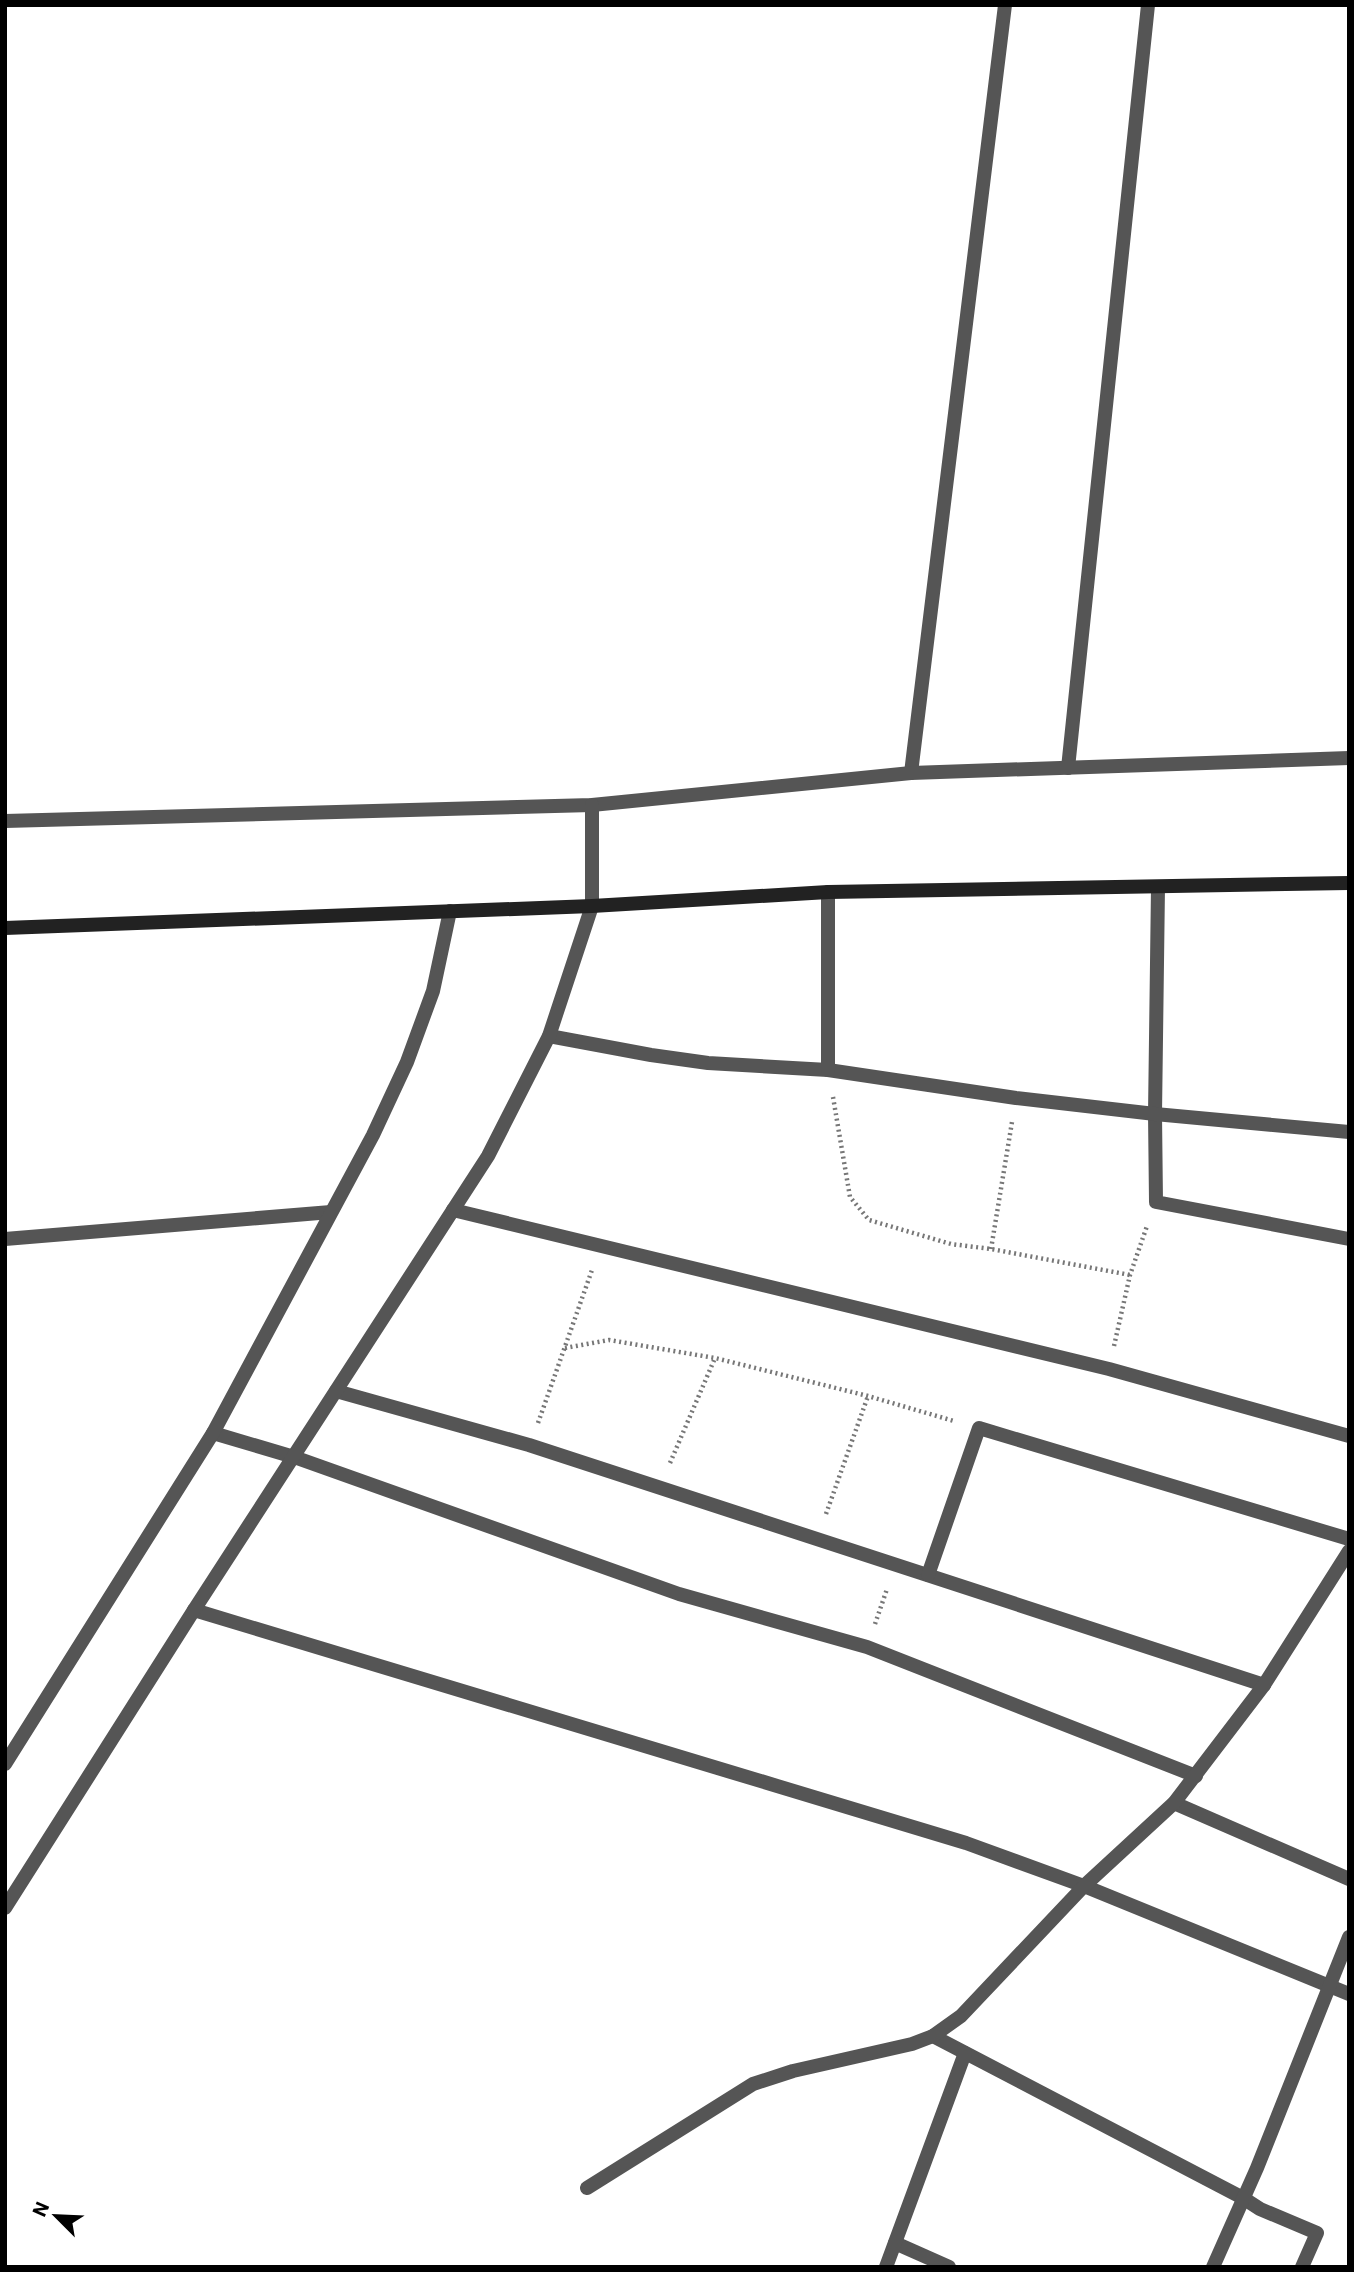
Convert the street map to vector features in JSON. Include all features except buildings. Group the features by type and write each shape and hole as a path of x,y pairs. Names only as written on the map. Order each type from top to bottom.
{"street":[{"path":"911,773 1005,5"},
{"path":"1068,768 1148,5"},
{"path":"5,821 592,805 911,773 1349,758"},
{"path":"5,1908 488,1156 549,1036 592,906 592,805"},
{"path":"5,928 592,906 828,892 1349,883"},
{"path":"1158,887 1156,1202 1349,1239"},
{"path":"828,892 828,1070"},
{"path":"5,1764 213,1433 373,1135 407,1062 432,991 450,911"},
{"path":"549,1036 709,1063 828,1070 1016,1098 1349,1132"},
{"path":"453,1210 1109,1369 1349,1436"},
{"path":"5,1239 331,1212"},
{"path":"336,1391 529,1445 1264,1685"},
{"path":"928,1575 979,1428 1349,1539"},
{"path":"213,1433 294,1457 678,1594 867,1647 1196,1776"},
{"path":"587,2188 753,2084 837,2060 912,2044 933,2036 961,2016 1084,1886 1174,1803 1264,1685 1349,1551"},
{"path":"194,1610 966,1843 1084,1886 1349,1994"},
{"path":"1174,1803 1349,1879"},
{"path":"1213,2267 1349,1937"},
{"path":"933,2036 1260,2210 1317,2233 1302,2267"},
{"path":"886,2267 965,2053"},
{"path":"895,2243 949,2267"}],"path":[{"path":"828,1070 850,1197 869,1220 951,1244 1130,1275"},
{"path":"991,1249 1016,1098"},
{"path":"1109,1369 1130,1275 1156,1202"},
{"path":"529,1445 601,1246"},
{"path":"565,1348 610,1340 715,1358 868,1396 979,1428"},
{"path":"659,1489 715,1358"},
{"path":"817,1538 868,1396"},
{"path":"867,1647 895,1565"}]}
